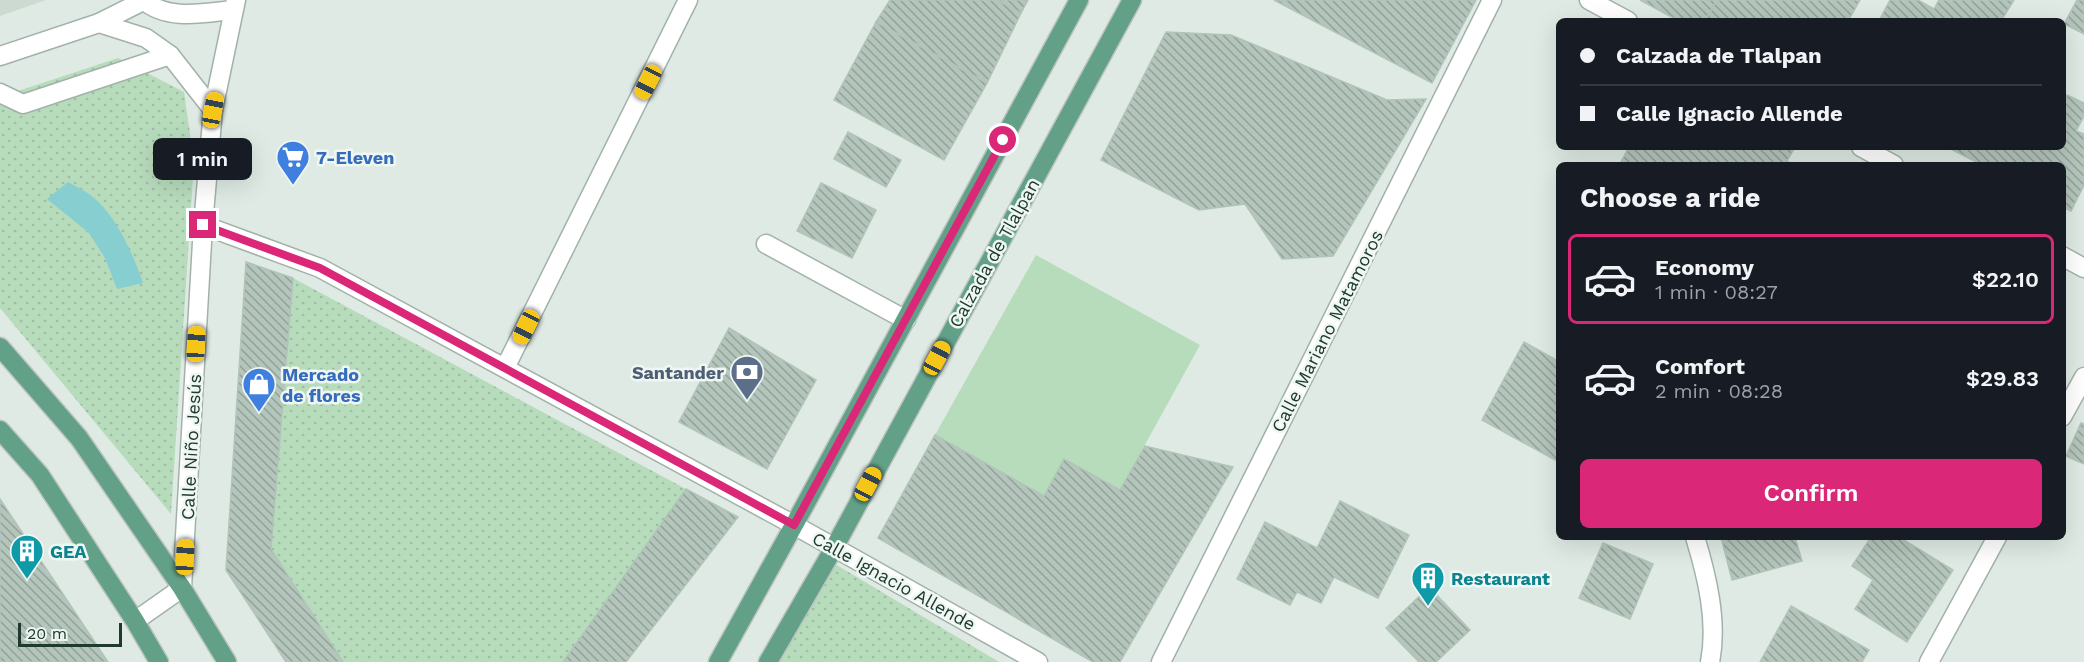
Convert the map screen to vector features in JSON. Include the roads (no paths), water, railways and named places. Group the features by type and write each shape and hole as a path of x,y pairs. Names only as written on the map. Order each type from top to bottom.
{"main road":[{"path":"718,662 1079,0"},
{"name":"Calzada de Tlalpan","path":"768,662 834,548 1132,0"},
{"path":"0,347 79,438 182,588 227,662"},
{"path":"0,430 40,475 159,662"}],"street":[{"path":"0,56 99,23 144,0 168,12 189,14 235,5"},
{"path":"505,368 688,0"},
{"name":"Calle Mariano Matamoros","path":"1161,662 1492,0"},
{"path":"1589,0 1622,18"},
{"name":"Calle Niño Jesús","path":"182,588 203,225 213,110 235,5"},
{"path":"99,23 146,38 170,55 213,110"},
{"path":"0,93 23,104 170,55"},
{"path":"1866,150 1888,162"},
{"name":"Calle Ignacio Allende","path":"203,225 320,268 794,525 1038,662"},
{"path":"766,244 906,320"},
{"path":"2066,258 2084,268"},
{"path":"2066,410 2084,378"},
{"path":"1696,540 1708,580 1713,647 1710,662"},
{"path":"1929,662 1995,540"},
{"path":"135,621 182,588"}],"water":[{"path":"68,182 93,197 110,215 129,248 143,283 117,289 105,258 89,233 47,199"}],"place":[{"name":"7-Eleven","path":"293,186"},
{"name":"Santander","path":"747,401"},
{"name":"Mercado de flores","path":"259,413"},
{"name":"GEA","path":"27,580"},
{"name":"Restaurant","path":"1428,607"}]}
